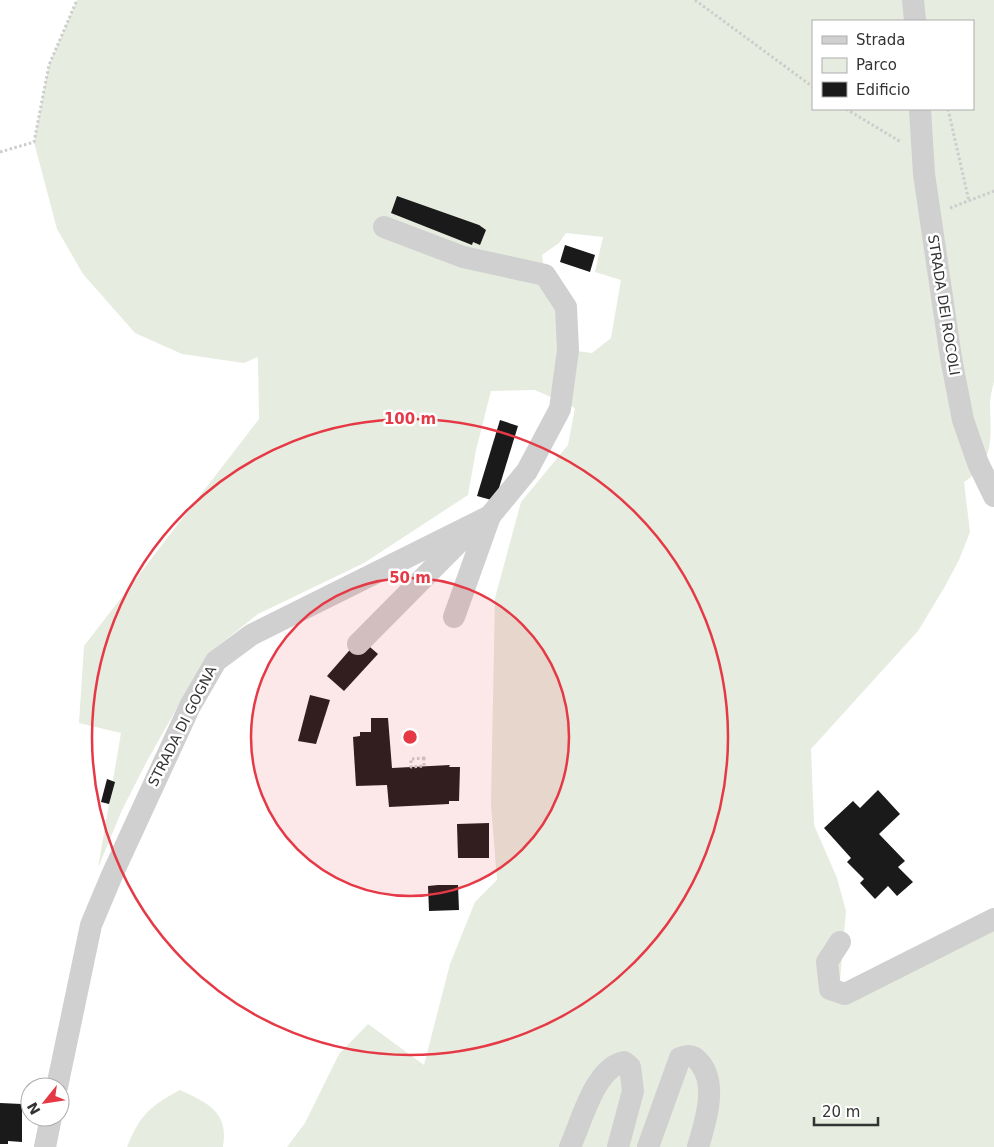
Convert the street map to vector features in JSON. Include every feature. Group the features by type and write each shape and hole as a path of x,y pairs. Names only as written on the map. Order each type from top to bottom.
{"street":[{"path":"914,0 915,20"},
{"name":"STRADA DEI ROCOLI","path":"920,110 924,174 961,411 978,463 994,496"},
{"name":"STRADA DI GOGNA","path":"358,644 464,536 490,516 527,472 560,409 568,350 566,307 544,275 463,257 384,227"},
{"name":"STRADA DI GOGNA","path":"454,617 490,516"},
{"name":"STRADA DI GOGNA","path":"59,1077 91,925 154,779 190,706 216,660 251,636 490,516"},
{"path":"840,942 827,962 830,989 845,994 994,919"},
{"path":"648,1147 663,1107 673,1072 680,1058 687,1055 694,1057 702,1066 708,1078 709,1096 698,1147"},
{"path":"570,1147 601,1076 618,1063 624,1062 630,1067 633,1091 618,1147"},
{"path":"45,1147 49,1127"}],"path":[{"path":"0,152 34,142 48,65 77,0"},
{"path":"695,0 812,86"},
{"path":"948,110 969,201"},
{"path":"424,758 424,766 411,767 411,760 424,758"}],"green space":[{"path":"77,0 994,0 994,382 990,402 990,440 986,459 974,475 964,482 970,532 959,560 918,631 811,749 814,825 837,878 846,911 839,992 994,925 994,1147 287,1147 305,1123 339,1054 368,1024 424,1065 450,964 475,902 497,880 491,804 495,598 521,502 568,445 575,408 535,390 491,391 476,450 468,495 364,563 258,614 214,649 196,674 147,761 122,810 98,868 121,733 79,723 84,646 259,419 258,357 244,363 182,354 135,333 83,274 57,229 34,142 49,65","holes":["566,233 603,237 595,272 621,280 611,338 592,353 568,350 545,275 542,255 559,243"]},
{"path":"180,1090 199,1099 214,1110 223,1125 223,1147 127,1147 147,1112"}],"building":[{"path":"397,196 479,225 486,230 480,245 473,242 472,245 391,213"},
{"path":"565,245 595,255 590,272 560,262"},
{"path":"500,420 518,426 495,501 477,496"},
{"path":"363,641 378,654 344,691 327,676 355,644"},
{"path":"310,695 330,700 316,744 298,741"},
{"path":"371,718 388,718 392,768 450,765 449,767 460,767 459,801 449,801 449,804 389,807 387,785 356,786 353,737 360,736 360,732 371,732"},
{"path":"107,779 115,782 109,804 101,802"},
{"path":"878,790 900,814 879,834 905,861 898,867 913,882 897,896 888,886 875,899 860,883 864,879 847,862 851,858 824,828 853,801 860,808"},
{"path":"489,823 489,858 458,858 457,824"},
{"path":"458,885 459,910 429,911 428,886"},
{"path":"0,1103 20,1104 22,1142 8,1141 8,1144 0,1144"}]}
